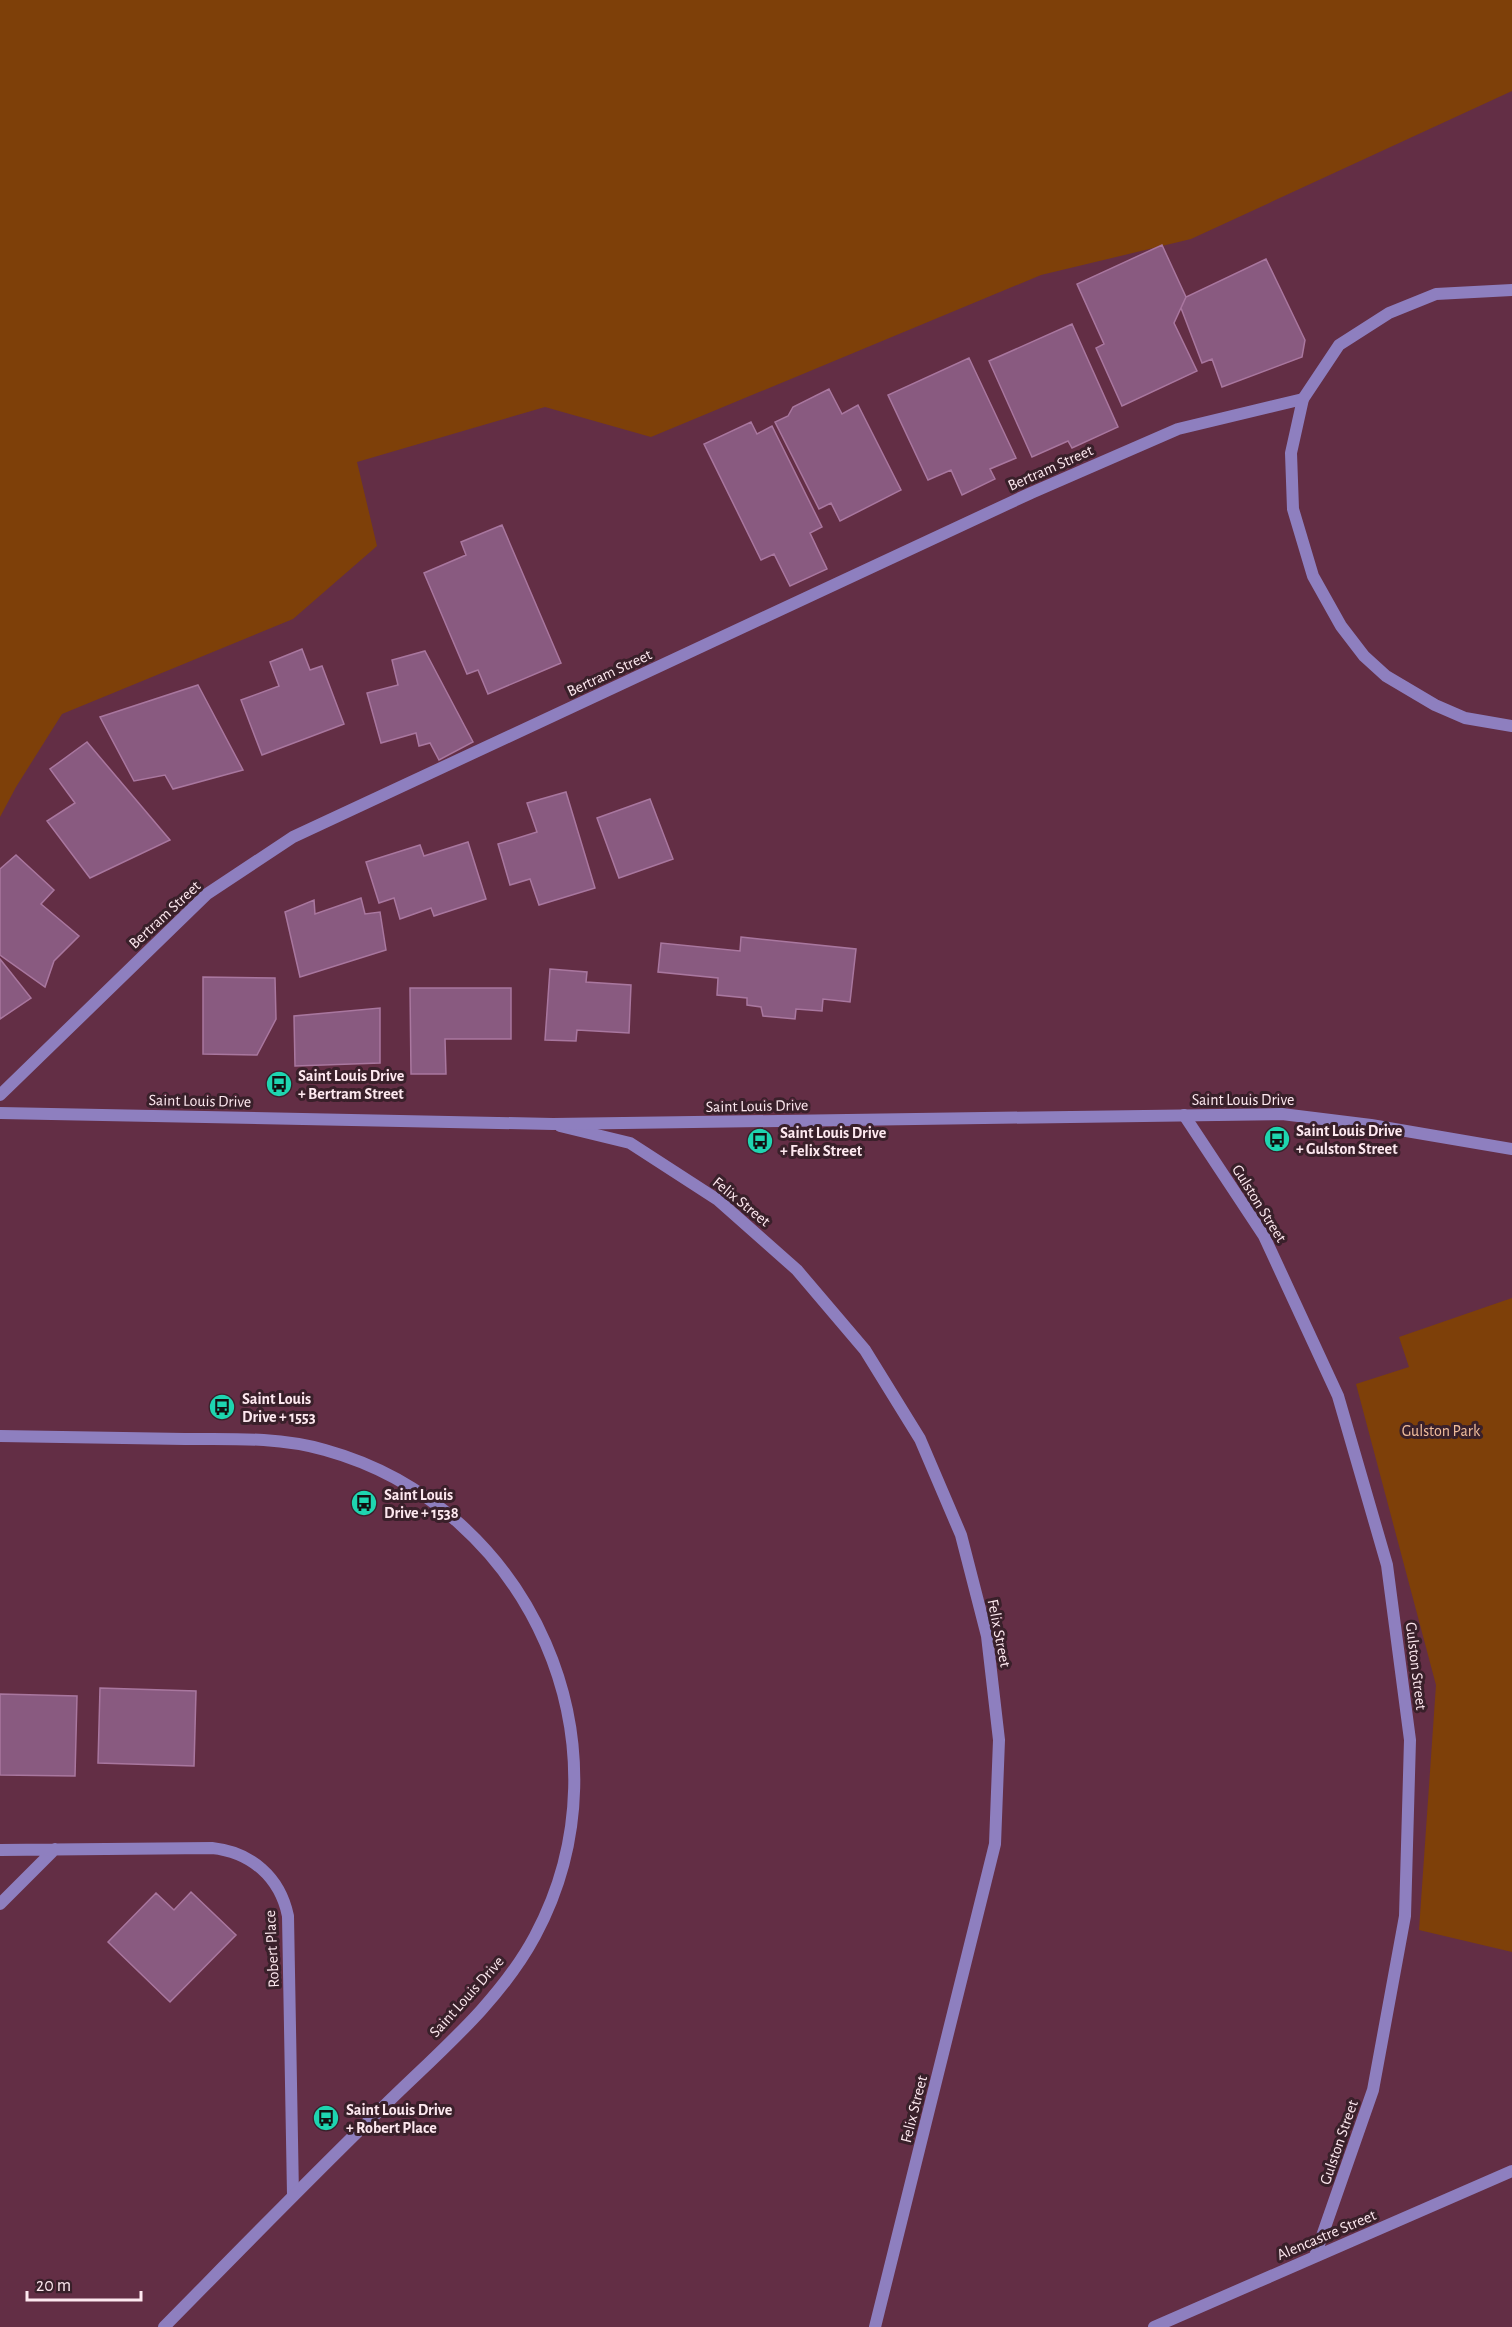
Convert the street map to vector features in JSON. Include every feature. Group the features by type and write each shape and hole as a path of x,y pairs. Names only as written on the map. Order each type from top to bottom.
{"street":[{"path":"1512,290 1436,294 1389,313 1340,345 1303,399 1291,453 1293,509 1313,576 1341,626 1364,656 1386,676 1435,705 1465,717 1512,726"},
{"name":"Bertram Street","path":"0,1095 207,894 293,837 1031,493 1178,429 1303,399"},
{"name":"Saint Louis Drive","path":"0,1113 554,1124 1282,1114 1371,1125 1512,1149"},
{"name":"Gulston Street","path":"1184,1115 1264,1236 1338,1396 1387,1565 1410,1740 1405,1916 1373,2090 1315,2256"},
{"name":"Felix Street","path":"554,1124 630,1143 718,1200 797,1270 865,1350 883,1379 920,1439 961,1535 987,1636 999,1740 995,1844 875,2327"},
{"name":"Saint Louis Drive","path":"0,1436 274,1440 324,1450 372,1467 416,1490 457,1521 493,1557 523,1598 547,1642 563,1690 573,1740 574,1790 569,1840 556,1889 535,1935 508,1978 475,2016 293,2195 164,2327"},
{"path":"0,1904 54,1849"},
{"name":"Robert Place","path":"0,1850 224,1849 248,1857 258,1864 274,1882 286,1904 289,1922 293,2195"},
{"name":"Alencastre Street","path":"1154,2327 1512,2171"}],"green space":[{"path":"0,0 1512,0 1512,91 1191,239 1041,275 651,437 545,407 357,462 377,546 293,619 62,714 0,817"},
{"name":"Gulston Park","path":"1512,1298 1512,1952 1419,1930 1436,1685 1356,1384 1409,1367 1399,1337"}],"building":[{"path":"1162,245 1186,297 1174,323 1197,371 1122,406 1096,348 1104,344 1077,284"},
{"path":"1266,259 1305,340 1302,357 1222,387 1212,359 1202,363 1181,308 1186,297"},
{"path":"1072,324 1118,427 1072,448 1068,441 1032,457 989,361"},
{"path":"969,358 1016,458 990,469 995,479 962,495 951,470 928,480 888,395"},
{"path":"829,389 842,414 858,405 901,490 840,521 831,503 819,509 775,422 788,416 793,407"},
{"path":"751,422 757,434 772,426 822,527 810,533 827,569 790,586 774,554 761,560 704,444"},
{"path":"502,525 561,663 488,694 478,670 467,674 424,573 466,555 461,542"},
{"path":"302,649 310,670 322,666 344,724 262,755 241,700 279,686 270,662"},
{"path":"425,651 473,742 439,760 430,743 419,746 416,733 381,743 367,693 398,685 392,660"},
{"path":"198,685 243,770 173,789 165,775 134,781 100,717"},
{"path":"87,742 170,840 90,878 47,821 75,803 50,769"},
{"path":"566,792 595,888 539,905 530,879 510,885 498,844 537,832 527,803"},
{"path":"650,799 673,859 619,878 597,818"},
{"path":"468,842 486,899 434,916 431,908 400,919 394,898 379,903 366,862 420,845 424,856"},
{"path":"16,855 54,890 41,904 79,936 54,961 45,987 0,955 0,869"},
{"path":"361,898 365,914 380,912 386,950 300,977 285,912 314,900 315,914"},
{"path":"741,937 856,949 850,1002 823,999 822,1011 796,1009 795,1019 763,1016 761,1007 747,1005 747,998 717,995 718,978 658,972 661,943 740,951"},
{"path":"0,959 31,998 0,1019"},
{"path":"550,969 587,972 586,982 631,985 629,1033 577,1030 576,1041 545,1040"},
{"path":"203,977 275,978 276,1019 257,1055 203,1054"},
{"path":"410,988 511,988 511,1039 445,1039 446,1074 411,1074"},
{"path":"380,1008 380,1063 295,1066 294,1016"},
{"path":"100,1688 196,1691 194,1766 98,1763"},
{"path":"0,1694 77,1696 75,1776 0,1775"},
{"path":"191,1892 236,1935 170,2002 108,1942 156,1893 174,1910"}],"place":[{"name":"Saint Louis Drive + Bertram Street","path":"279,1084"},
{"name":"Saint Louis Drive + Gulston Street","path":"1277,1139"},
{"name":"Saint Louis Drive + Felix Street","path":"760,1141"},
{"name":"Saint Louis Drive + 1553","path":"222,1407"},
{"name":"Saint Louis Drive + 1538","path":"364,1503"},
{"name":"Saint Louis Drive + Robert Place","path":"326,2118"}]}
